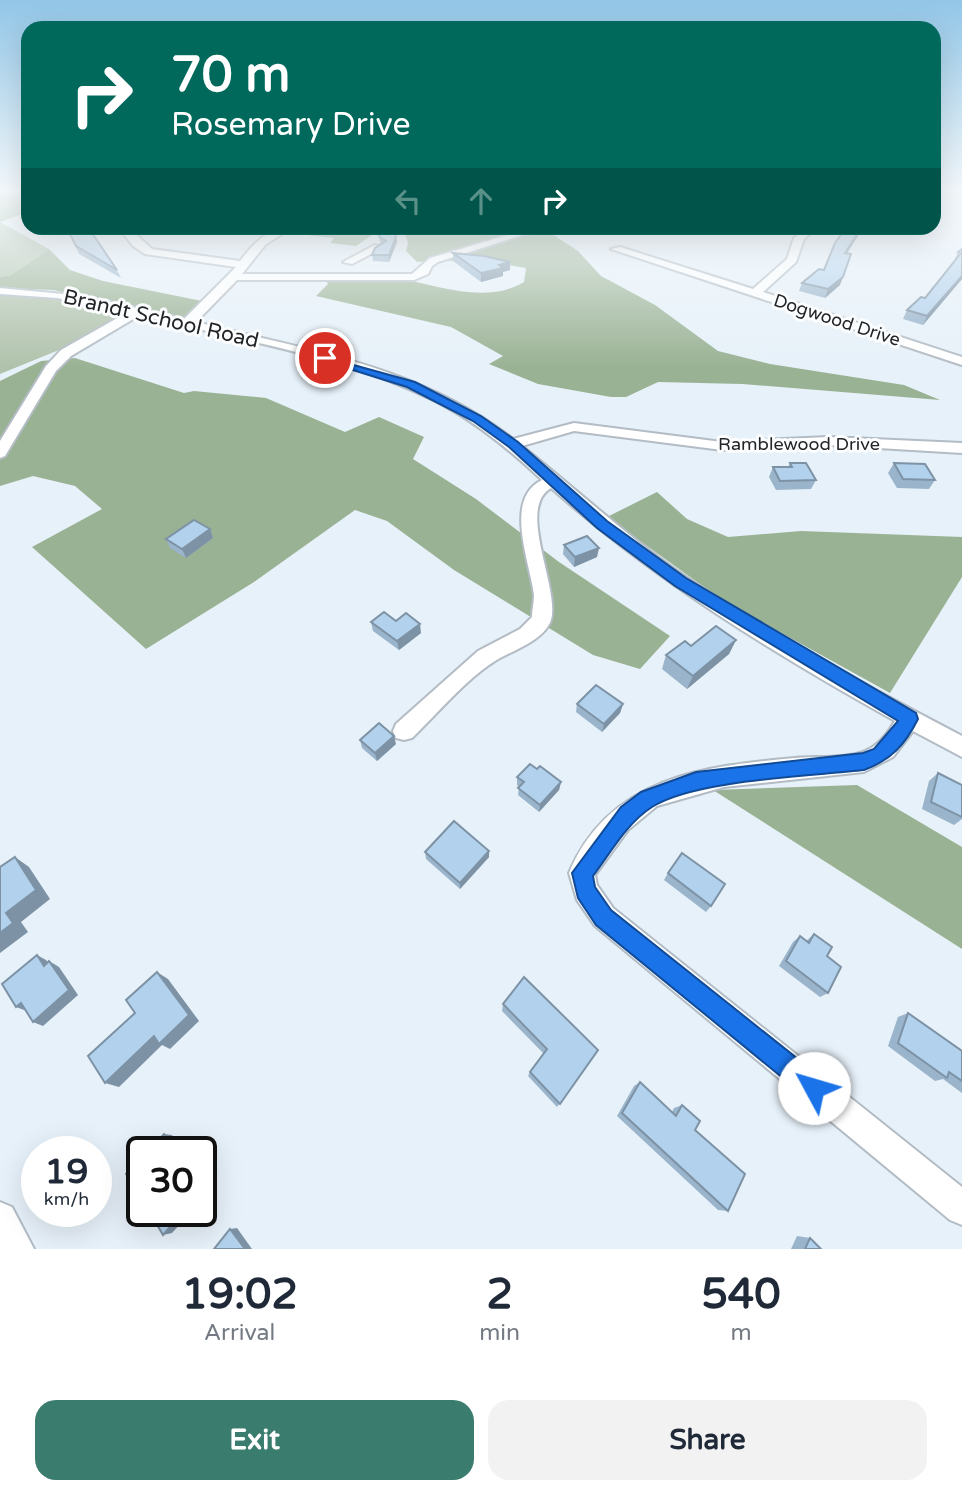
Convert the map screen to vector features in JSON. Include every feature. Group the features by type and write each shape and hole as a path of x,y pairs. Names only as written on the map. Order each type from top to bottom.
{"street":[{"path":"146,250 243,265"},
{"path":"186,324 234,277 254,250"},
{"path":"348,262 372,250"},
{"path":"234,277 414,277 421,276 427,264 434,260 466,250"},
{"path":"620,250 755,293"},
{"name":"Dogwood Drive","path":"795,250 792,260 755,293 957,360"},
{"name":"Brandt School Road","path":"0,291 62,295 137,312 393,378 440,398 513,444 602,524 680,582 909,719 962,747"},
{"path":"0,453 51,369 66,353 137,312"},
{"path":"957,360 962,346"},
{"name":"Ramblewood Drive","path":"513,444 574,427 722,446 828,441 962,448"},
{"path":"404,730 485,657 527,634 541,620 543,596 536,574 529,507 531,497 537,490 553,481"},
{"path":"909,719 896,740 881,755 864,762 696,781 648,799 628,814 582,873 586,891 604,917 962,1208"},
{"path":"0,1219 17,1249"}],"green space":[{"path":"0,250 47,250 11,275 0,277"},
{"path":"50,250 70,270 103,281 202,301 181,319 54,290 0,288 0,277 11,275"},
{"path":"577,250 601,276 655,305 718,351 770,364 904,385 940,400 742,384 658,382 626,397 611,397 538,384 489,364 503,356 451,327 316,296 328,284 325,279 377,277 482,293 496,292 524,282 526,268 472,261 417,262 406,251"},
{"path":"0,295 61,300 126,313 81,341 0,374"},
{"path":"75,358 184,393 194,391 266,398 345,432 379,417 424,437 413,459 476,499 559,562 670,636 640,669 593,655 454,570 387,521 355,510 254,582 146,649 32,547 102,509 75,486 33,476 0,486 0,381 41,361"},
{"path":"657,492 687,519 728,537 801,531 962,537 962,577 890,693 722,600 607,517"},
{"path":"857,785 962,847 962,949 713,790"}],"building":[{"path":"83,250 104,250 117,270"},
{"path":"374,250 391,250 389,255 372,255"},
{"path":"832,250 847,250 845,253 851,254 843,277 828,289 802,283 819,269 824,270"},
{"path":"962,250 962,276 927,316 907,310 921,297 925,298 961,253 958,252"},
{"path":"453,253 510,262 499,265 503,268 481,273"},
{"path":"790,463 806,463 816,480 780,481 773,467 792,467"},
{"path":"894,463 925,464 935,480 903,479"},
{"path":"194,520 210,529 182,549 166,539"},
{"path":"587,536 599,548 575,557 564,545"},
{"path":"384,612 396,621 406,613 420,624 397,641 371,622"},
{"path":"716,626 736,640 693,676 666,655 685,641 691,646"},
{"path":"596,685 623,704 604,724 577,704"},
{"path":"379,723 394,736 375,753 360,740"},
{"path":"530,764 537,769 540,766 561,782 540,805 518,788 524,782 517,777"},
{"path":"938,773 962,785 962,817 931,802"},
{"path":"454,821 489,851 460,883 425,852"},
{"path":"682,853 725,884 711,906 668,873"},
{"path":"15,857 36,890 6,913 13,923 0,933 0,867"},
{"path":"814,934 832,947 827,956 841,967 828,993 786,961 800,936 809,943"},
{"path":"37,955 44,966 49,961 69,990 33,1022 21,1003 16,1007 2,984"},
{"path":"157,972 189,1015 159,1044 154,1036 105,1083 88,1056 135,1013 126,1000"},
{"path":"524,977 598,1050 560,1104 530,1072 547,1049 503,1004"},
{"path":"908,1013 962,1051 962,1081 949,1072 947,1078 898,1043"},
{"path":"640,1082 676,1116 682,1105 700,1121 695,1130 745,1174 728,1211 622,1113"},
{"path":"158,1227 170,1227 163,1235"},
{"path":"230,1229 245,1249 214,1249"},
{"path":"810,1238 821,1249 805,1249"}],"route":[{"path":"325,358 411,385 477,419 513,444 602,524 680,582 739,620 909,719 896,740 881,755 864,762 696,781 648,799 628,814 582,873 586,891 604,917 814,1088"}]}
